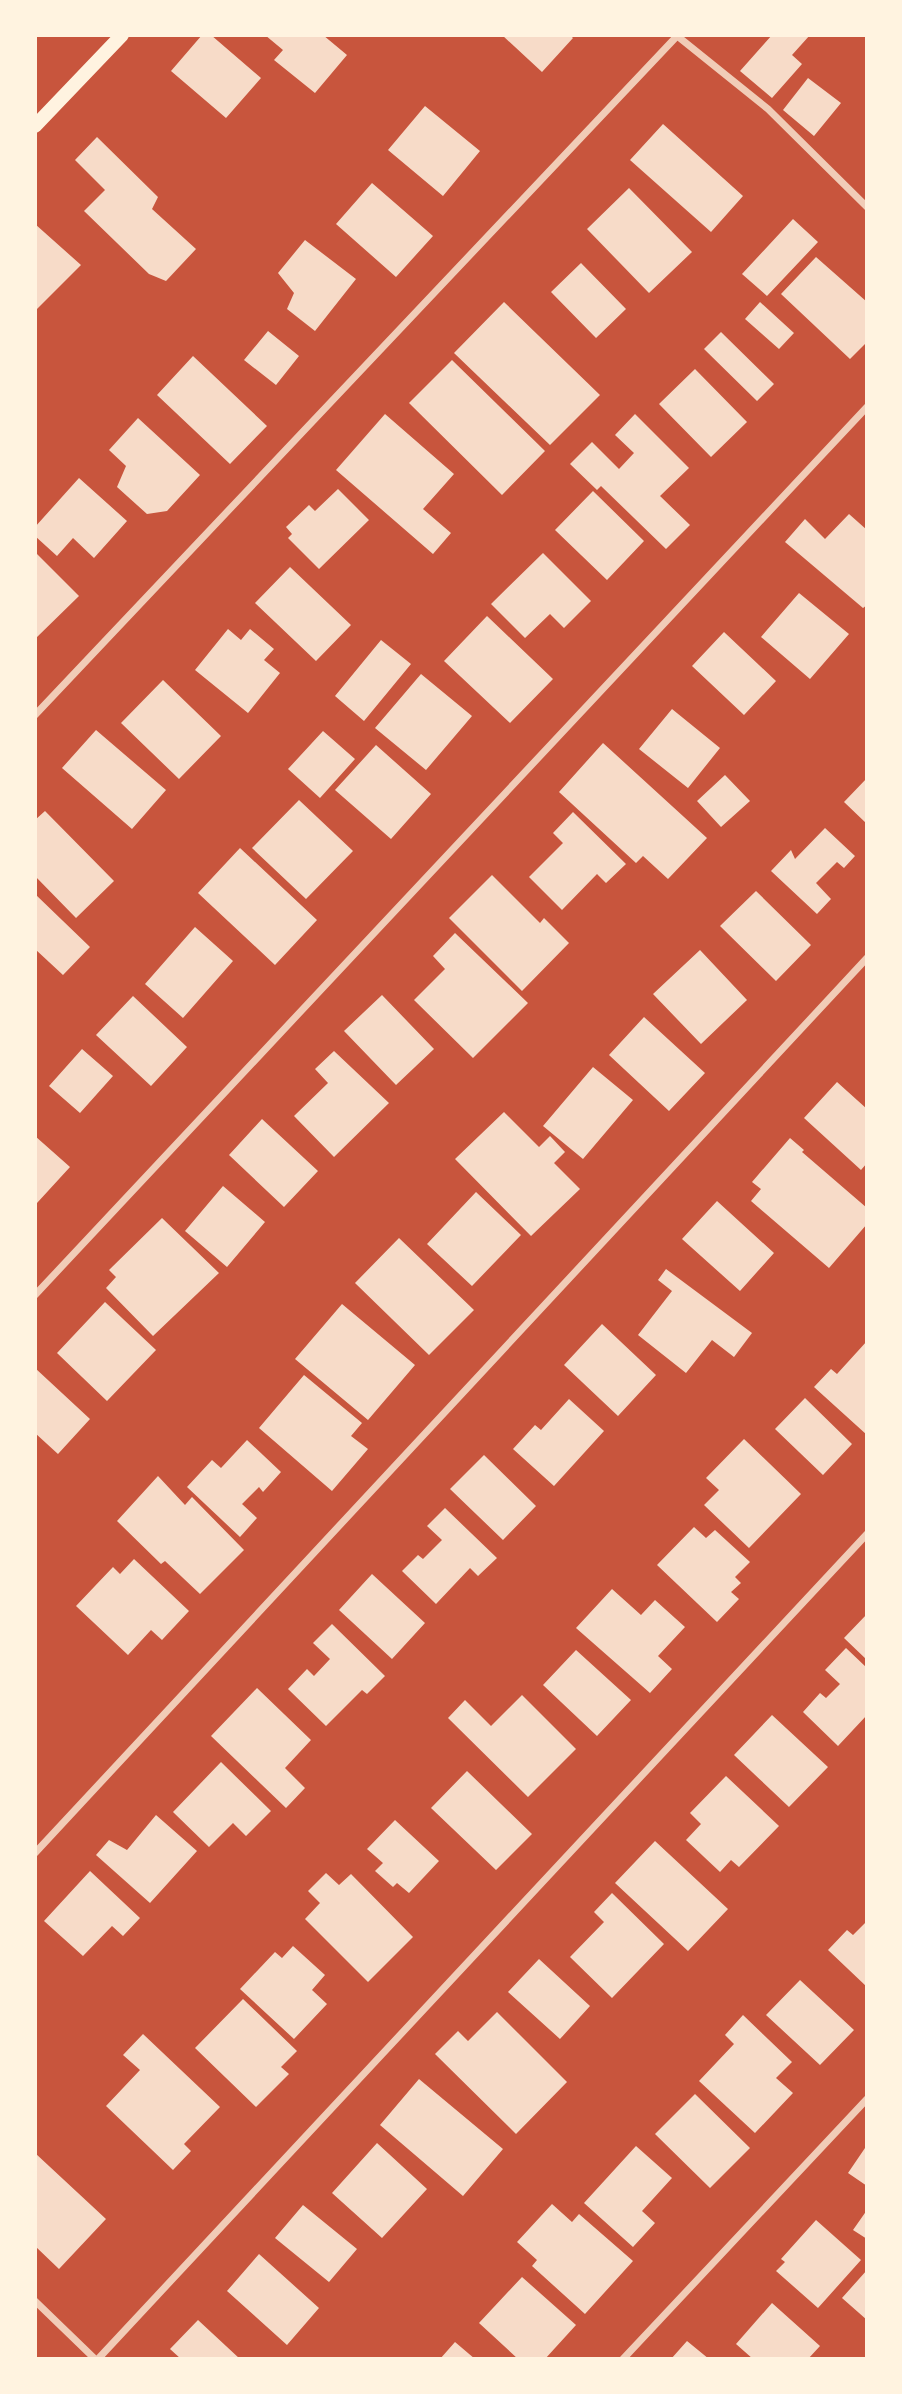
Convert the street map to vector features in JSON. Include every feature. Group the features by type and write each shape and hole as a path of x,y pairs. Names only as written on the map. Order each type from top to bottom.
{"main road":[{"path":"35,126 122,35"}],"street":[{"path":"35,715 677,35 768,109 867,206"},
{"path":"35,1295 867,407"},
{"path":"35,1853 867,958"},
{"path":"35,2301 97,2359 867,1534"},
{"path":"622,2359 867,2099"}],"building":[{"path":"202,35 211,35 261,78 226,118 171,71"},
{"path":"265,35 323,35 347,55 315,93 274,60 283,50"},
{"path":"502,35 570,35 573,38 542,72"},
{"path":"772,35 810,35 792,55 802,64 772,98 740,71"},
{"path":"808,78 841,103 814,136 783,110"},
{"path":"425,106 480,151 443,196 388,150"},
{"path":"663,124 743,196 711,232 630,160"},
{"path":"97,137 158,197 152,209 196,249 166,281 149,274 84,211 105,190 75,160"},
{"path":"372,183 433,236 396,277 336,224"},
{"path":"629,188 692,252 649,293 587,229"},
{"path":"793,219 818,242 767,296 742,274"},
{"path":"35,224 81,265 35,311"},
{"path":"305,240 356,279 315,331 287,309 294,293 278,273"},
{"path":"816,257 867,302 867,342 850,359 781,294"},
{"path":"581,263 626,309 596,338 551,292"},
{"path":"504,302 600,395 550,445 454,353"},
{"path":"760,302 794,333 779,349 745,319"},
{"path":"268,331 299,356 276,385 244,360"},
{"path":"721,332 774,384 757,401 704,349"},
{"path":"193,356 267,426 230,464 157,395"},
{"path":"452,360 545,451 502,495 409,403"},
{"path":"695,369 747,422 711,457 659,404"},
{"path":"385,414 454,474 423,509 451,533 433,554 336,470"},
{"path":"635,414 689,468 660,496 690,525 666,549 601,486 597,490 570,464 592,442 619,469 634,453 615,435"},
{"path":"138,418 200,475 167,511 147,514 117,487 126,466 109,450"},
{"path":"79,478 127,521 94,558 73,538 57,556 35,536 35,527"},
{"path":"338,489 369,520 319,569 288,538 292,534 286,527 309,505 315,511"},
{"path":"593,491 644,541 607,580 555,530"},
{"path":"849,514 867,530 867,605 863,608 785,542 805,519 825,539"},
{"path":"35,552 79,596 35,639"},
{"path":"543,553 591,601 564,628 550,614 525,638 491,604"},
{"path":"290,567 351,625 316,661 255,603"},
{"path":"799,593 849,634 810,679 761,637"},
{"path":"487,616 553,679 510,723 444,661"},
{"path":"228,629 241,640 250,629 274,649 264,660 280,673 248,713 195,670"},
{"path":"724,632 776,681 744,715 692,666"},
{"path":"381,640 411,664 364,721 335,696"},
{"path":"421,674 472,716 426,770 375,728"},
{"path":"163,680 221,736 179,779 121,723"},
{"path":"672,709 720,748 688,788 639,749"},
{"path":"96,730 166,790 132,829 62,768"},
{"path":"323,731 355,759 320,798 288,769"},
{"path":"603,743 707,838 668,879 643,856 636,863 559,792"},
{"path":"376,745 431,794 391,839 335,790"},
{"path":"725,775 750,801 721,827 697,801"},
{"path":"867,778 867,824 844,802"},
{"path":"299,800 353,851 306,899 252,848"},
{"path":"45,811 114,881 76,918 35,876 35,820"},
{"path":"573,812 626,864 606,883 597,874 562,910 529,877 563,843 553,833"},
{"path":"825,828 855,856 844,868 837,862 816,883 831,899 817,914 771,871 791,850 795,859"},
{"path":"240,848 317,920 275,965 198,893"},
{"path":"492,875 540,923 544,918 569,943 522,991 449,918"},
{"path":"756,891 811,945 776,981 720,926"},
{"path":"35,894 90,947 63,975 35,949"},
{"path":"195,927 233,961 183,1018 145,984"},
{"path":"455,933 528,1003 473,1058 414,1000 445,969 433,956"},
{"path":"700,950 747,1000 701,1044 653,994"},
{"path":"382,995 434,1049 396,1085 344,1031"},
{"path":"133,996 187,1047 151,1086 96,1035"},
{"path":"644,1017 705,1073 669,1111 609,1055"},
{"path":"82,1049 113,1076 80,1113 49,1086"},
{"path":"334,1051 389,1103 334,1157 294,1116 328,1083 315,1069"},
{"path":"593,1067 633,1100 583,1159 543,1126"},
{"path":"837,1082 867,1109 867,1163 861,1170 804,1118"},
{"path":"504,1112 539,1147 550,1136 565,1152 554,1163 580,1189 531,1236 455,1159"},
{"path":"262,1119 318,1171 284,1207 229,1155"},
{"path":"35,1136 70,1167 37,1203 35,1202"},
{"path":"790,1138 804,1150 802,1152 867,1208 867,1224 829,1268 751,1201 761,1189 752,1182"},
{"path":"223,1186 265,1222 227,1267 185,1231"},
{"path":"476,1192 521,1235 472,1286 427,1244"},
{"path":"717,1201 774,1253 740,1291 682,1239"},
{"path":"162,1218 219,1273 153,1336 106,1288 116,1277 109,1270"},
{"path":"399,1238 474,1310 429,1355 355,1283"},
{"path":"666,1269 752,1333 734,1357 712,1340 686,1373 638,1335 672,1291 658,1280"},
{"path":"105,1302 156,1350 107,1401 57,1353"},
{"path":"342,1304 415,1365 368,1420 295,1359"},
{"path":"602,1324 656,1375 618,1416 564,1365"},
{"path":"867,1341 867,1435 814,1387 831,1369 837,1374"},
{"path":"35,1368 90,1419 58,1454 35,1433"},
{"path":"304,1375 362,1423 351,1436 368,1449 332,1491 259,1428"},
{"path":"805,1398 852,1444 823,1475 775,1429"},
{"path":"569,1399 604,1431 554,1486 513,1449 535,1425 541,1430"},
{"path":"744,1439 801,1494 749,1548 704,1505 719,1490 706,1478"},
{"path":"247,1440 281,1472 263,1492 259,1487 242,1504 257,1518 240,1537 187,1487 212,1460 221,1468"},
{"path":"484,1455 536,1506 503,1540 450,1489"},
{"path":"158,1476 185,1505 192,1497 244,1550 200,1594 165,1561 161,1564 117,1521"},
{"path":"445,1508 497,1558 478,1576 470,1568 436,1604 402,1571 418,1555 423,1559 442,1540 427,1526"},
{"path":"694,1527 706,1538 715,1530 750,1562 735,1577 741,1583 731,1592 739,1599 717,1622 657,1565"},
{"path":"134,1559 189,1611 162,1640 151,1630 128,1655 76,1606 113,1567 120,1574"},
{"path":"372,1574 425,1623 392,1659 339,1610"},
{"path":"612,1589 641,1615 655,1600 685,1627 658,1656 672,1669 650,1693 576,1628"},
{"path":"867,1614 867,1660 844,1638"},
{"path":"332,1624 385,1676 367,1694 362,1690 326,1726 288,1689 307,1669 314,1676 330,1659 313,1643"},
{"path":"846,1648 867,1668 867,1715 838,1746 803,1712 820,1693 826,1698 840,1684 825,1670"},
{"path":"576,1650 631,1700 597,1736 543,1685"},
{"path":"257,1688 311,1740 285,1768 305,1788 286,1808 211,1736"},
{"path":"522,1695 576,1749 528,1797 448,1718 465,1700 491,1726"},
{"path":"772,1715 828,1767 789,1807 734,1755"},
{"path":"221,1762 271,1811 246,1836 233,1823 209,1847 173,1812"},
{"path":"467,1771 532,1834 496,1870 431,1808"},
{"path":"726,1776 779,1826 739,1867 731,1860 720,1872 686,1840 701,1824 690,1813"},
{"path":"156,1815 197,1851 150,1903 96,1855 109,1840 127,1850"},
{"path":"395,1820 439,1861 409,1893 397,1883 393,1887 375,1871 383,1863 367,1849"},
{"path":"655,1841 728,1909 688,1951 615,1883"},
{"path":"90,1871 140,1918 123,1936 112,1926 83,1956 44,1921"},
{"path":"326,1873 339,1885 351,1874 413,1937 368,1982 305,1919 320,1903 308,1891"},
{"path":"612,1893 664,1944 612,1998 570,1957 604,1922 594,1912"},
{"path":"867,1921 867,1987 828,1950 847,1930 853,1935"},
{"path":"293,1946 325,1975 312,1990 327,2004 294,2039 240,1989 275,1952 282,1958"},
{"path":"539,1959 590,2006 560,2039 508,1992"},
{"path":"800,1980 854,2030 820,2065 766,2015"},
{"path":"243,1999 297,2051 281,2067 289,2074 256,2107 195,2048"},
{"path":"497,2012 567,2082 516,2134 435,2054 458,2031 468,2041"},
{"path":"743,2015 792,2062 776,2078 793,2093 755,2133 699,2081 734,2044 725,2035"},
{"path":"143,2034 220,2107 184,2144 191,2151 173,2170 106,2106 140,2070 123,2055"},
{"path":"419,2079 503,2149 463,2196 380,2125"},
{"path":"695,2094 750,2148 710,2188 655,2134"},
{"path":"377,2143 427,2189 382,2238 332,2193"},
{"path":"636,2146 672,2178 642,2211 655,2223 633,2247 584,2203"},
{"path":"865,2148 867,2149 867,2186 848,2173"},
{"path":"35,2153 106,2219 59,2269 35,2246"},
{"path":"552,2204 572,2222 579,2214 633,2261 585,2314 532,2266 537,2260 517,2242"},
{"path":"303,2205 357,2249 329,2282 275,2238"},
{"path":"867,2210 867,2239 853,2230"},
{"path":"816,2220 861,2260 818,2308 776,2271 785,2262 781,2259"},
{"path":"259,2254 319,2308 287,2345 227,2291"},
{"path":"867,2270 867,2320 842,2298"},
{"path":"522,2277 576,2325 545,2359 518,2359 479,2323"},
{"path":"772,2303 820,2346 808,2359 753,2359 736,2344"},
{"path":"198,2320 240,2359 181,2359 170,2349"},
{"path":"687,2341 709,2359 671,2359"},
{"path":"455,2342 475,2359 440,2359"}]}
